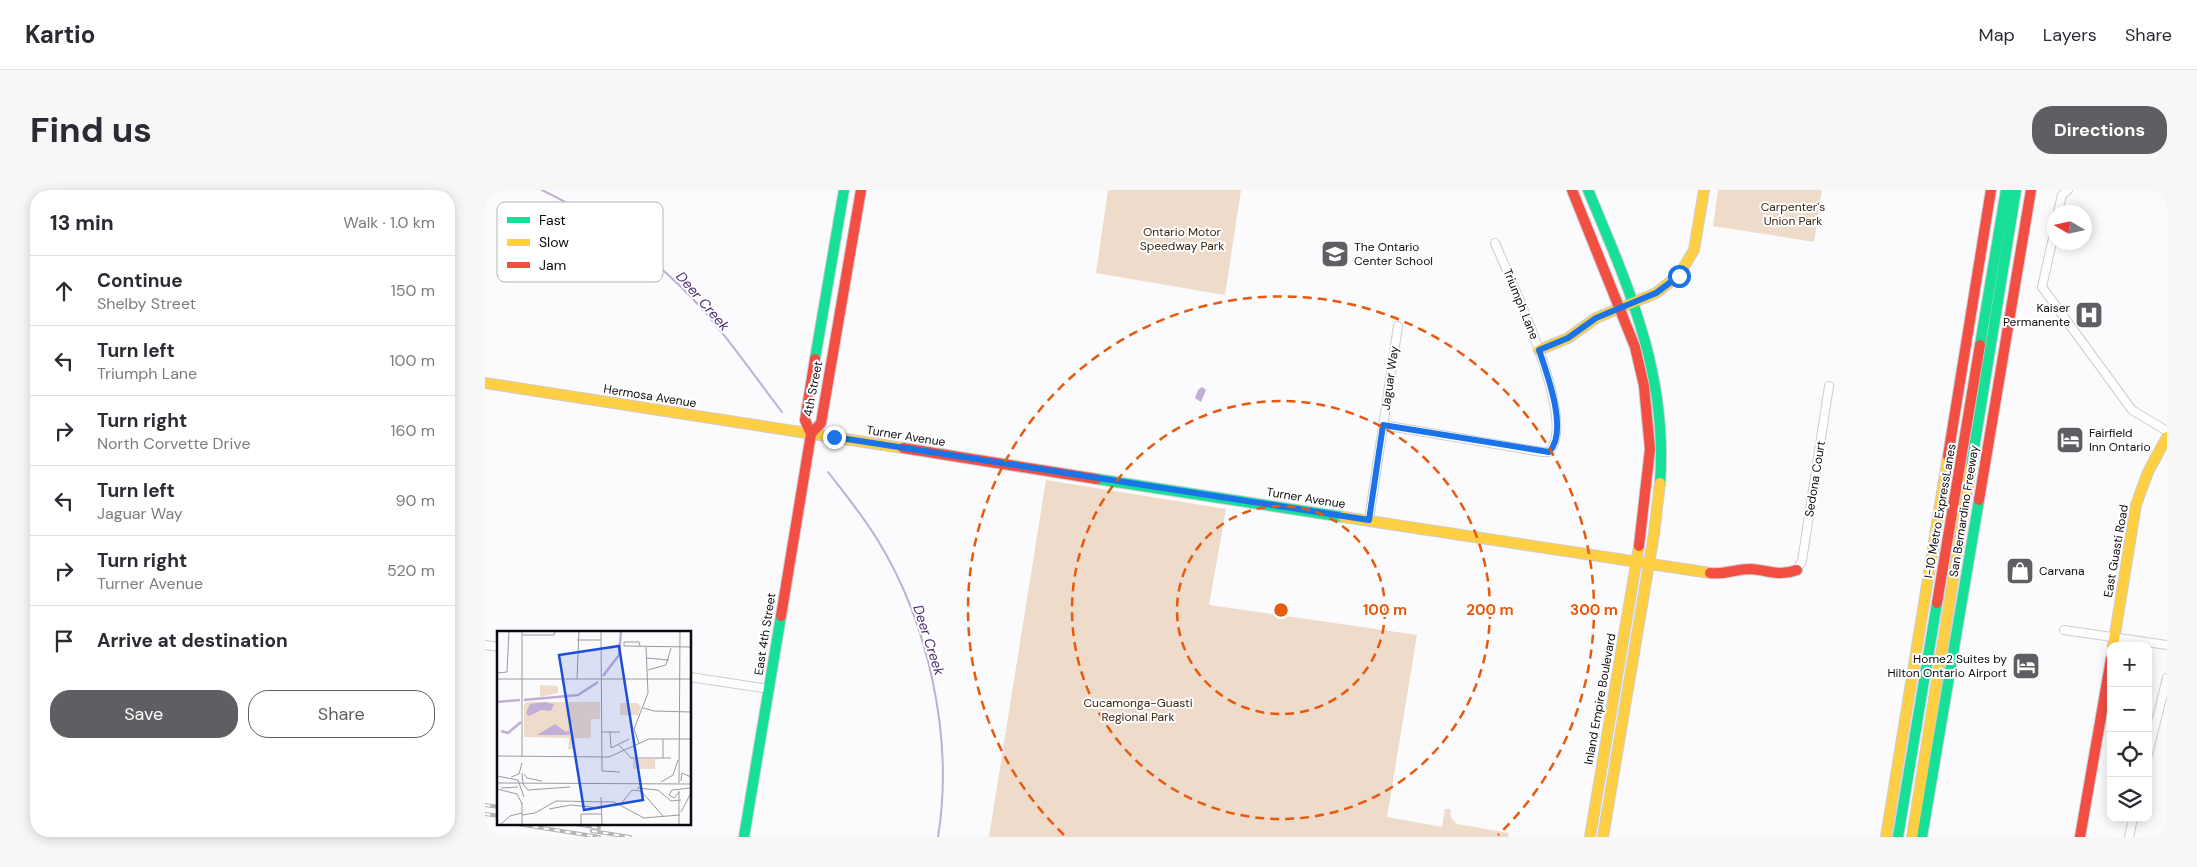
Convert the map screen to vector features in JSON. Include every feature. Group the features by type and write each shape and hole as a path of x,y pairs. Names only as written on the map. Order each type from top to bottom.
{"main road":[{"name":"4th Street","path":"844,190 805,420 811,434 821,423 861,190"},
{"name":"Inland Empire Boulevard","path":"1571,190 1621,308 1635,347 1644,386 1649,440 1646,502 1590,837"},
{"name":"Inland Empire Boulevard","path":"1588,190 1634,302 1651,360 1661,418 1662,449 1660,489 1603,837"},
{"path":"1539,350 1568,338 1596,318 1656,293 1669,285 1687,264 1694,250 1704,190"},
{"name":"San Bernardino Freeway","path":"1886,837 1991,190"},
{"name":"I-10 Metro ExpressLanes","path":"1898,837 2005,190"},
{"name":"I-10 Metro ExpressLanes","path":"1912,837 2016,190"},
{"name":"San Bernardino Freeway","path":"1922,837 2031,190"},
{"path":"2023,239 2040,190"},
{"name":"Hermosa Avenue","path":"485,383 811,434"},
{"name":"Turner Avenue","path":"811,434 1636,563 1718,574 1749,569 1784,575 1797,570"},
{"name":"East 4th Street","path":"744,837 811,434"},
{"name":"East Guasti Road","path":"2114,642 2136,505 2148,472 2167,437"},
{"path":"2080,837 2107,682"}],"street":[{"path":"2060,205 2062,195 2068,190"},
{"name":"Triumph Lane","path":"1383,425 1549,452 1553,447 1557,436 1555,408 1539,350 1495,243"},
{"path":"2051,250 2043,287 2132,410 2167,431"},
{"name":"Jaguar Way","path":"1369,520 1398,326"},
{"name":"Sedona Court","path":"1797,570 1802,561 1829,386"},
{"path":"2063,630 2114,642"},
{"path":"2152,644 2167,645"},
{"path":"691,677 769,689"},
{"path":"2152,738 2167,678"},
{"path":"2129,837 2132,822"}],"green space":[{"name":"Ontario Motor Speedway Park","path":"1108,190 1241,190 1225,295 1096,273"},
{"name":"Carpenter's Union Park","path":"1718,190 1822,190 1814,242 1713,226"},
{"name":"Cucamonga-Guasti Regional Park","path":"1046,480 1226,509 1209,605 1417,635 1387,817 1442,827 1445,809 1450,809 1451,818 1457,824 1509,833 1508,837 989,837"}],"shaded area":[{"path":"1202,387 1206,390 1201,402 1195,398 1198,390"}],"waterway":[{"name":"Deer Creek","path":"542,190 564,202"},
{"name":"Deer Creek","path":"663,270 707,314 782,412"},
{"name":"Deer Creek","path":"828,472 854,505 877,539 911,607 923,644 933,683 943,761 942,800 938,837"}],"railway":[{"path":"485,805 497,807"},
{"path":"485,814 497,816"},
{"path":"517,824 599,837"},
{"path":"576,824 599,828"},
{"path":"592,831 630,837"}],"traffic: fast":[{"path":"815,359 844,190"},
{"path":"1588,190 1631,297 1652,368 1658,405 1661,443 1660,483"},
{"path":"1980,345 2006,190"},
{"path":"1971,467 2016,190"},
{"path":"1097,479 1343,517"},
{"path":"1922,837 1979,500"},
{"path":"1898,837 1937,603"},
{"path":"744,837 781,616"}],"traffic: slow":[{"path":"1539,350 1568,338 1596,318 1656,293 1679,275 1694,250 1704,190"},
{"path":"485,383 903,448"},
{"path":"2114,642 2136,505 2148,472 2167,437"},
{"path":"1886,837 1948,456"},
{"path":"1912,837 1971,467"},
{"path":"1603,837 1654,534 1660,483"},
{"path":"1343,517 1710,573"},
{"path":"1590,837 1639,546"}],"traffic: jam":[{"path":"811,434 821,423 861,190"},
{"path":"1572,190 1635,347 1644,386 1650,449 1639,546"},
{"path":"1948,456 1991,190"},
{"path":"1979,500 2031,190"},
{"path":"1937,603 1980,345"},
{"path":"781,616 811,434 805,420 815,359"},
{"path":"903,448 1097,479"},
{"path":"1710,573 1750,569 1779,573 1797,570"},
{"path":"2080,837 2107,682"}],"place":[{"name":"The Ontario Center School","path":"1335,254"},
{"name":"Kaiser Permanente","path":"2089,315"},
{"name":"Fairfield Inn Ontario","path":"2070,440"},
{"name":"Carvana","path":"2020,571"},
{"name":"Home2 Suites by Hilton Ontario Airport","path":"2026,666"}],"route":[{"path":"834,437 1369,520 1383,425 1549,452 1556,442 1557,436 1555,408 1539,350 1568,338 1596,318 1656,293 1679,276"}]}
